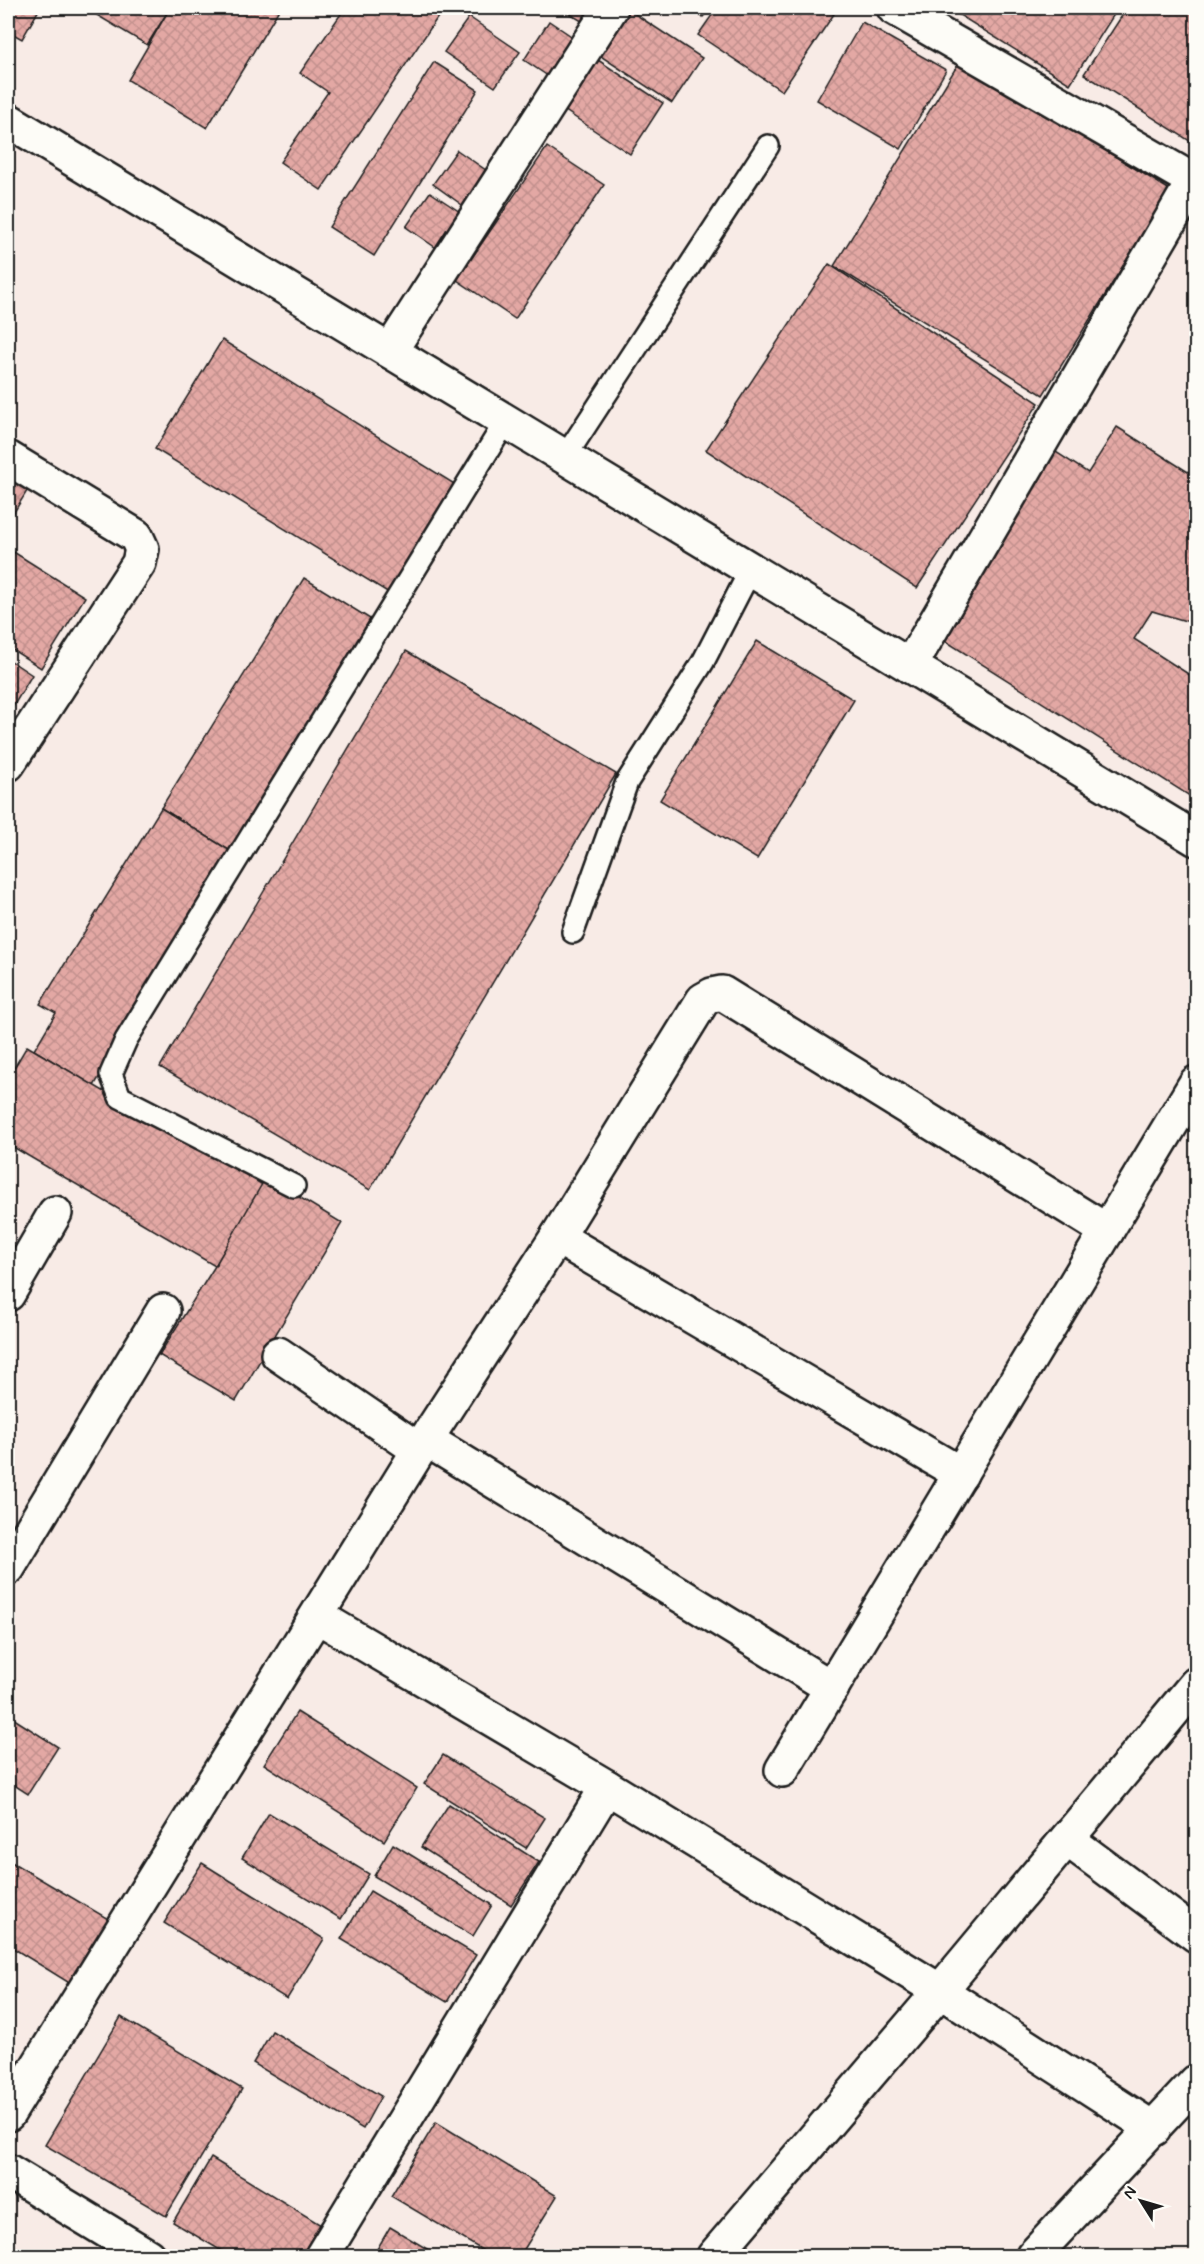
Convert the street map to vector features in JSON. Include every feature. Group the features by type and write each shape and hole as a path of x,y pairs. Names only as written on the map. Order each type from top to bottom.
{"street":[{"path":"390,351 611,8"},
{"path":"894,8 1196,180 910,666"},
{"path":"8,120 1197,839"},
{"path":"8,458 136,536 142,549 139,563 8,764"},
{"path":"8,2114 423,1445 703,1000 722,993 1107,1231"},
{"path":"782,1770 1197,1083"},
{"path":"8,1294 55,1213"},
{"path":"556,1237 961,1474"},
{"path":"8,1569 163,1311"},
{"path":"278,1354 423,1445 832,1688"},
{"path":"317,1616 607,1787 940,1991 1154,2128"},
{"path":"714,2256 1197,1684"},
{"path":"322,2256 607,1787"},
{"path":"1067,1839 1197,1935"},
{"path":"1034,2256 1197,2082"},
{"path":"8,2171 148,2256"}],"lane":[{"path":"565,457 768,146"},
{"path":"294,1186 120,1097 111,1074 126,1040 506,421"},
{"path":"573,932 627,782 703,662 751,570"}],"building":[{"path":"8,8 40,8 22,39 8,31"},
{"path":"85,8 170,8 147,45"},
{"path":"170,8 280,8 207,128 128,80"},
{"path":"345,8 444,8 321,190 280,162 328,92 300,73"},
{"path":"560,8 602,8 590,26"},
{"path":"690,8 710,8 703,17"},
{"path":"717,8 824,8 834,14 782,91 698,35"},
{"path":"948,8 1118,8 1070,84"},
{"path":"1127,8 1196,8 1196,145 1084,74"},
{"path":"629,10 702,58 672,103 599,55"},
{"path":"469,17 520,52 495,87 444,52"},
{"path":"549,21 577,40 551,78 524,60"},
{"path":"862,22 946,70 901,149 817,100"},
{"path":"598,60 663,103 630,154 564,110"},
{"path":"960,61 1170,190 1043,395 834,266"},
{"path":"434,62 478,90 374,256 329,227"},
{"path":"547,147 604,185 515,319 457,280"},
{"path":"457,150 490,173 465,207 433,184"},
{"path":"430,192 466,216 442,252 406,227"},
{"path":"829,264 1039,403 917,588 706,450"},
{"path":"222,340 456,485 389,593 155,449"},
{"path":"1117,427 1196,477 1196,624 1152,611 1134,639 1196,679 1196,800 936,635 1053,450 1088,473"},
{"path":"8,461 35,478 8,522"},
{"path":"12,551 85,597 41,668 8,647 8,558"},
{"path":"304,578 375,622 232,852 161,808"},
{"path":"757,641 854,700 757,859 660,800"},
{"path":"406,651 616,774 370,1190 160,1067"},
{"path":"8,659 32,675 8,715"},
{"path":"161,808 232,852 94,1086 34,1050 56,1013 40,1004"},
{"path":"27,1046 263,1185 215,1266 8,1144 8,1078"},
{"path":"266,1177 342,1223 236,1401 159,1355 215,1266"},
{"path":"297,1712 417,1788 384,1841 264,1764"},
{"path":"8,1715 58,1747 28,1794 8,1781"},
{"path":"443,1755 545,1818 526,1848 424,1784"},
{"path":"449,1804 539,1862 511,1905 421,1847"},
{"path":"269,1813 369,1874 341,1919 242,1858"},
{"path":"393,1844 492,1905 473,1936 374,1876"},
{"path":"8,1860 110,1920 71,1984 8,1945"},
{"path":"202,1863 324,1939 287,1999 164,1923"},
{"path":"370,1891 476,1955 447,2002 341,1939"},
{"path":"121,2017 242,2089 166,2216 45,2145"},
{"path":"272,2031 381,2096 363,2129 253,2063"},
{"path":"436,2122 557,2196 520,2256 492,2256 391,2196"},
{"path":"211,2158 321,2225 301,2256 230,2256 173,2222"},
{"path":"390,2227 439,2256 373,2256"}]}
